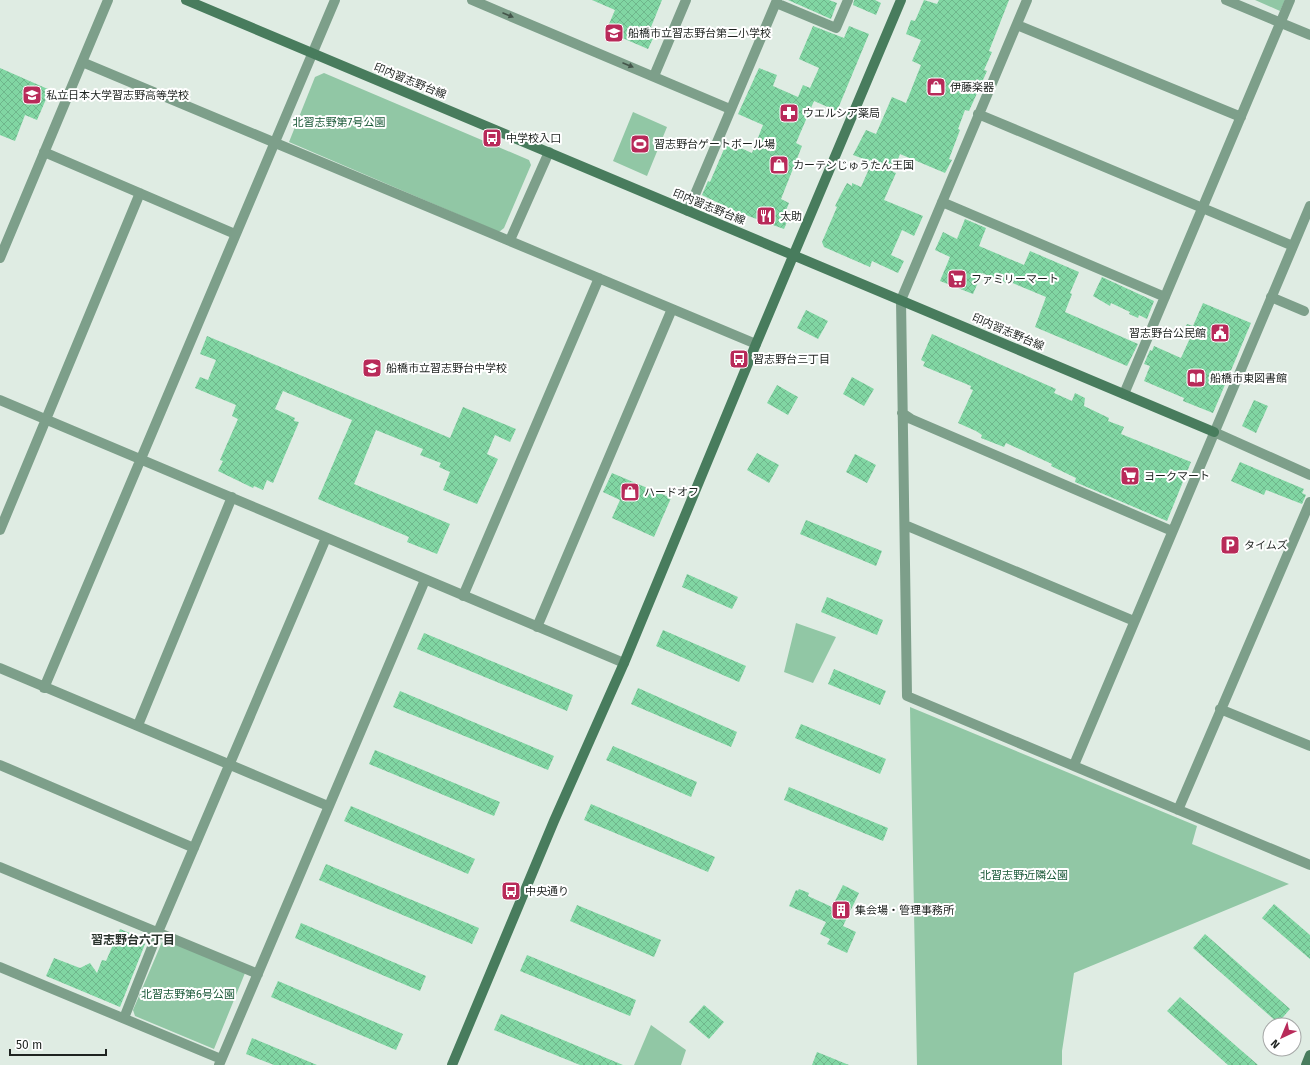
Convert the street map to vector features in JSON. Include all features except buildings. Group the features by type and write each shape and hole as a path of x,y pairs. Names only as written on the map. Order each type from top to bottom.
{"street":[{"path":"0,258 108,0"},
{"name":"印内習志野台線","path":"186,0 793,254 1214,432 1310,475"},
{"path":"44,688 234,234 313,54 335,0"},
{"path":"472,0 730,109"},
{"path":"654,76 686,0"},
{"path":"688,211 776,2 836,28 848,0"},
{"path":"452,1065 554,821 624,663 793,254 901,0"},
{"path":"1027,0 901,300 906,696 1310,865"},
{"path":"1226,0 1310,36"},
{"path":"1124,394 1290,0"},
{"path":"1017,25 1241,117"},
{"path":"82,62 756,344"},
{"path":"978,114 1293,246"},
{"path":"44,152 234,234"},
{"path":"510,240 549,152"},
{"path":"0,530 140,193"},
{"path":"942,202 1165,297"},
{"path":"1074,766 1310,206"},
{"path":"463,596 599,278"},
{"path":"1271,297 1304,311"},
{"path":"537,627 672,309"},
{"path":"0,400 47,418 140,460 232,497 624,663"},
{"path":"902,413 911,419 1172,531"},
{"path":"138,725 232,497"},
{"path":"1178,810 1310,502"},
{"path":"905,525 1134,621"},
{"path":"124,1018 158,932 326,538"},
{"path":"0,967 124,1018 220,1062 425,580"},
{"path":"0,668 44,688 138,725 328,806"},
{"path":"1220,709 1310,746"},
{"path":"0,765 194,848"},
{"path":"0,867 258,974"},
{"path":"1306,1065 1310,1055"}],"green space":[{"path":"1255,0 1285,0 1280,11"},
{"name":"北習志野第7号公園","path":"324,73 529,160 531,165 504,228 499,232 289,142 315,77"},
{"name":"習志野台ゲートボール場","path":"633,112 667,127 647,176 613,161"},
{"path":"796,623 836,637 813,683 784,672"},
{"name":"北習志野近隣公園","path":"910,707 1197,826 1192,844 1289,884 1074,973 1062,1051 1062,1065 917,1065"},
{"name":"北習志野第6号公園","path":"167,940 245,973 214,1049 135,1016 133,1010 162,942"},
{"path":"651,1025 686,1050 681,1065 634,1065"}],"place":[{"name":"船橋市立習志野台第二小学校","path":"614,33"},
{"name":"伊藤楽器","path":"936,87"},
{"name":"私立日本大学習志野高等学校","path":"32,95"},
{"name":"ウエルシア薬局","path":"789,113"},
{"name":"中学校入口","path":"492,138"},
{"name":"習志野台ゲートボール場","path":"640,144"},
{"name":"カーテンじゅうたん王国","path":"779,165"},
{"name":"太助","path":"766,216"},
{"name":"ファミリーマート","path":"957,279"},
{"name":"習志野台公民館","path":"1220,333"},
{"name":"習志野台三丁目","path":"739,359"},
{"name":"船橋市立習志野台中学校","path":"372,368"},
{"name":"船橋市東図書館","path":"1196,378"},
{"name":"ヨークマート","path":"1130,476"},
{"name":"ハードオフ","path":"630,492"},
{"name":"タイムズ","path":"1230,545"},
{"name":"中央通り","path":"511,891"},
{"name":"集会場・管理事務所","path":"841,910"}],"district":[{"name":"習志野台六丁目","path":"133,940"}]}
